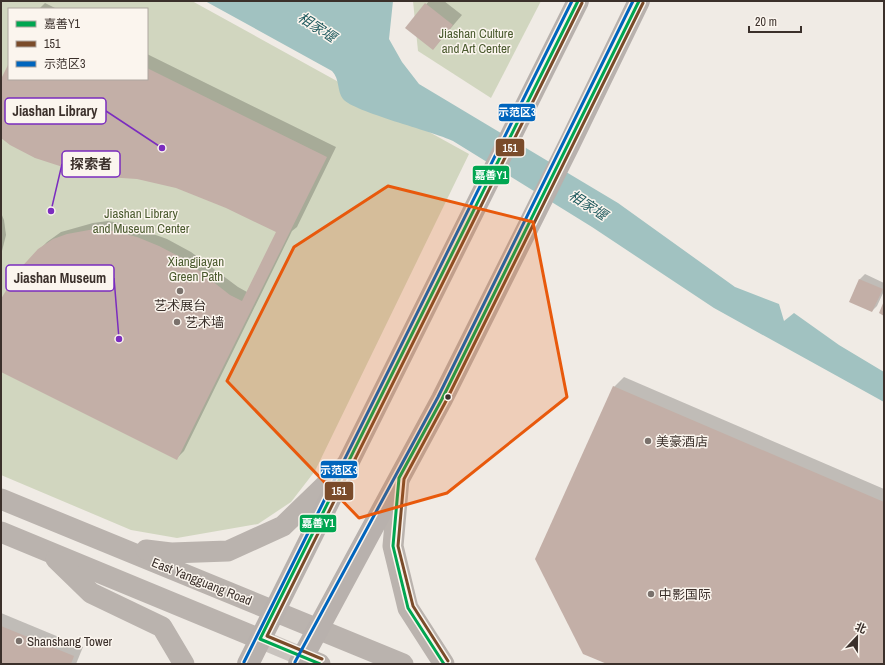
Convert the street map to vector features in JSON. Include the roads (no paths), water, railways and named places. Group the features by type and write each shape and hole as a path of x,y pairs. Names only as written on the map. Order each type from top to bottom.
{"main road":[{"path":"248,664 578,1"},
{"path":"307,662 317,629 442,399 538,208 639,1"},
{"path":"118,546 171,553 228,551 283,526 348,463"},
{"path":"399,478 393,546 408,608 444,664"},
{"name":"East Yangguang Road","path":"1,499 275,610 403,664"},
{"path":"1,532 260,639"},
{"path":"48,551 91,593 162,627 184,664"}],"street":[{"path":"260,639 307,662"}],"water":[{"name":"相家堰","path":"205,1 393,1 389,39 402,62 419,84 618,203 735,287 779,304 784,321 794,313 839,345 884,372 884,402 714,308 592,227 453,141 362,110 350,104 341,96 335,74 332,71"}],"place":[{"name":"Jiashan Library","path":"162,148"},
{"name":"探索者","path":"51,211"},
{"name":"艺术展台","path":"180,291"},
{"name":"艺术墙","path":"177,322"},
{"name":"Jiashan Museum","path":"119,339"},
{"name":"美豪酒店","path":"648,441"},
{"name":"中影国际","path":"651,594"},
{"name":"Shanshang Tower","path":"19,641"}],"park label":[{"name":"Jiashan Culture and Art Center","path":"476,40"},
{"name":"Jiashan Library and Museum Center","path":"141,220"},
{"name":"Xiangjiayan Green Path","path":"196,268"}]}
